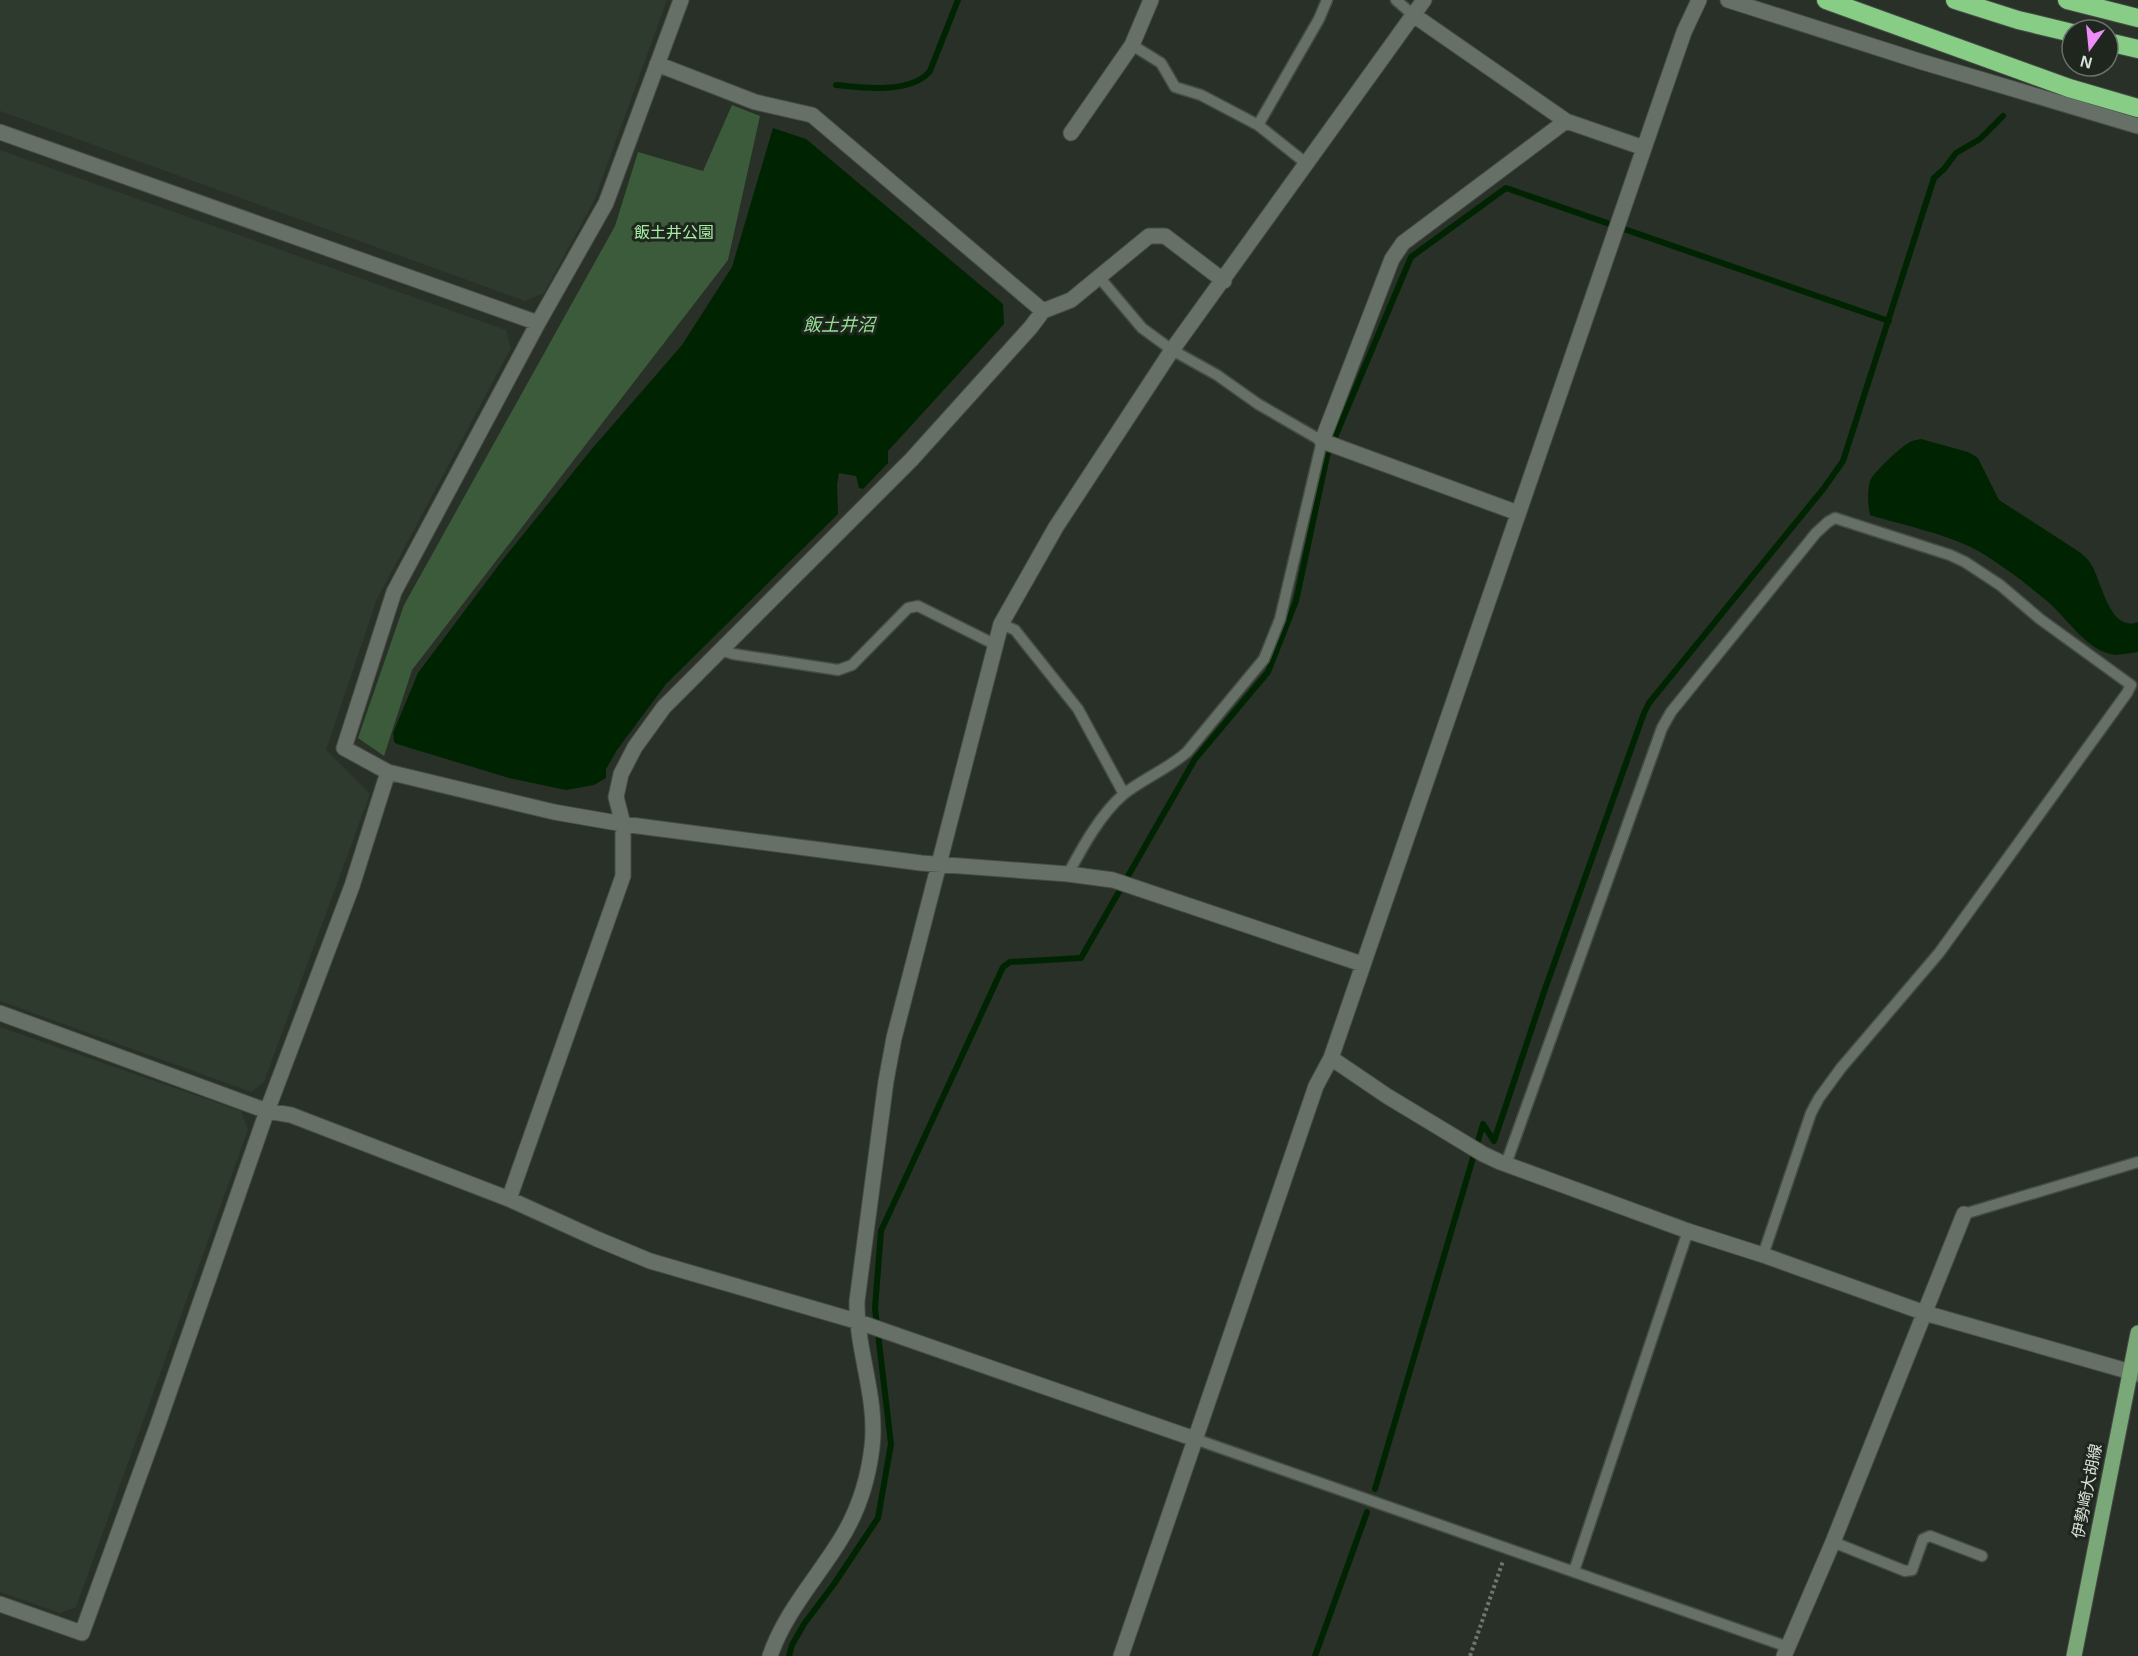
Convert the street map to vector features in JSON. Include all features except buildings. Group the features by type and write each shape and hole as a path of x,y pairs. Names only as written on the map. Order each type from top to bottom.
{"highway":[{"path":"1826,0 2069,88 2138,108"},
{"path":"1955,0 2018,20 2060,30"},
{"path":"2067,0 2138,18"},
{"path":"2120,45 2138,49"}],"main road":[{"name":"伊勢崎大胡線","path":"2074,1656 2134,1373 2138,1333"}],"street":[{"path":"681,0 606,203 538,323 394,592 344,748 388,772 554,812 623,824 921,863 1068,874 1113,880 1362,964"},
{"path":"1071,133 1132,45 1151,0"},
{"path":"770,1656 786,1621 840,1541 854,1515 865,1483 872,1446 873,1424 856,1322 860,1272 886,1081 917,943 940,863 1001,624 1056,527 1172,350 1224,281 1424,0"},
{"path":"1121,1656 1316,1086 1331,1058 1684,32 1699,0"},
{"path":"1728,0 1919,61 2138,126"},
{"path":"1412,14 1566,121 1644,148"},
{"path":"657,64 755,102 812,115 1043,311"},
{"path":"1518,513 1322,441 1392,259 1403,243 1566,121"},
{"path":"0,132 538,323"},
{"path":"509,1199 623,876 623,824 616,797 621,774 635,747 664,707 912,459 1043,311 1071,300 1149,236 1165,236 1224,281"},
{"path":"0,1604 82,1633 158,1424 267,1111 352,886 388,772"},
{"path":"0,1013 267,1111 291,1115 509,1199 650,1261 856,1322 1195,1439"},
{"path":"1331,1058 1387,1096 1484,1154 1506,1164 1688,1231 1763,1255 1925,1313 2134,1373"},
{"path":"1786,1651 1833,1542 1964,1214"}],"lane":[{"path":"1258,125 1319,19 1327,0"},
{"path":"1396,0 1412,14"},
{"path":"1132,45 1161,63 1175,87 1202,95 1258,125 1307,164"},
{"path":"1068,874 1082,848 1106,814 1124,794 1173,765 1264,659 1280,618 1322,441 1258,404 1217,375 1172,350 1142,328 1099,277"},
{"path":"1506,1164 1662,728 1688,690 1809,542 1828,522 1835,518 1950,555 2000,585 2040,619 2134,687 2127,693 1938,953 1841,1068 1819,1098 1811,1113 1763,1255"},
{"path":"721,650 733,654 838,670 852,665 908,608 918,606 996,645"},
{"path":"1001,624 1015,630 1078,709 1124,794"},
{"path":"1964,1214 2138,1162"},
{"path":"1574,1571 1688,1231"},
{"path":"1195,1439 1574,1571 1786,1651"},
{"path":"1833,1542 1905,1571 1912,1570 1923,1539 1930,1536 1982,1556"}],"path":[{"path":"1470,1656 1508,1549"}],"shaded area":[{"path":"0,0 667,0 594,201 544,293 525,301 0,111"},
{"path":"0,150 506,330 511,348 377,599 326,750 370,794 264,1082 251,1092 0,1001"},
{"path":"0,1027 241,1111 248,1130 76,1607 60,1613 0,1592"}],"green space":[{"name":"飯土井公園","path":"732,105 760,116 728,260 412,670 384,756 358,738 404,605 615,226 638,152 703,171"}],"water":[{"name":"飯土井沼","path":"773,128 806,139 1003,304 1004,324 888,451 888,463 863,489 859,488 856,476 839,473 838,514 666,684 617,750 606,769 606,778 594,785 566,790 509,778 397,744 394,742 393,733 418,673 501,562 591,450 682,345 732,267"},
{"path":"1921,439 1968,452 1978,458 1999,500 2081,553 2095,572 2113,613 2120,620 2128,623 2138,622 2138,652 2113,655 2092,645 2031,588 1969,546 1941,535 1870,515 1868,494 1870,481 1882,465 1902,448 1912,441"}],"waterway":[{"path":"836,85 886,88 911,83 922,78 930,71 958,0"},
{"path":"1375,1489 1483,1124 1494,1141 1545,989 1644,713 1649,703 1824,488 1843,461 1934,178 1956,153 1980,139 2003,116"},
{"path":"789,1656 792,1645 804,1624 878,1518 891,1444 875,1308 881,1231 1003,967 1010,962 1081,958 1195,759 1268,672 1296,601 1327,456 1411,257 1506,188 1889,321"},
{"path":"1315,1656 1367,1512"}]}
